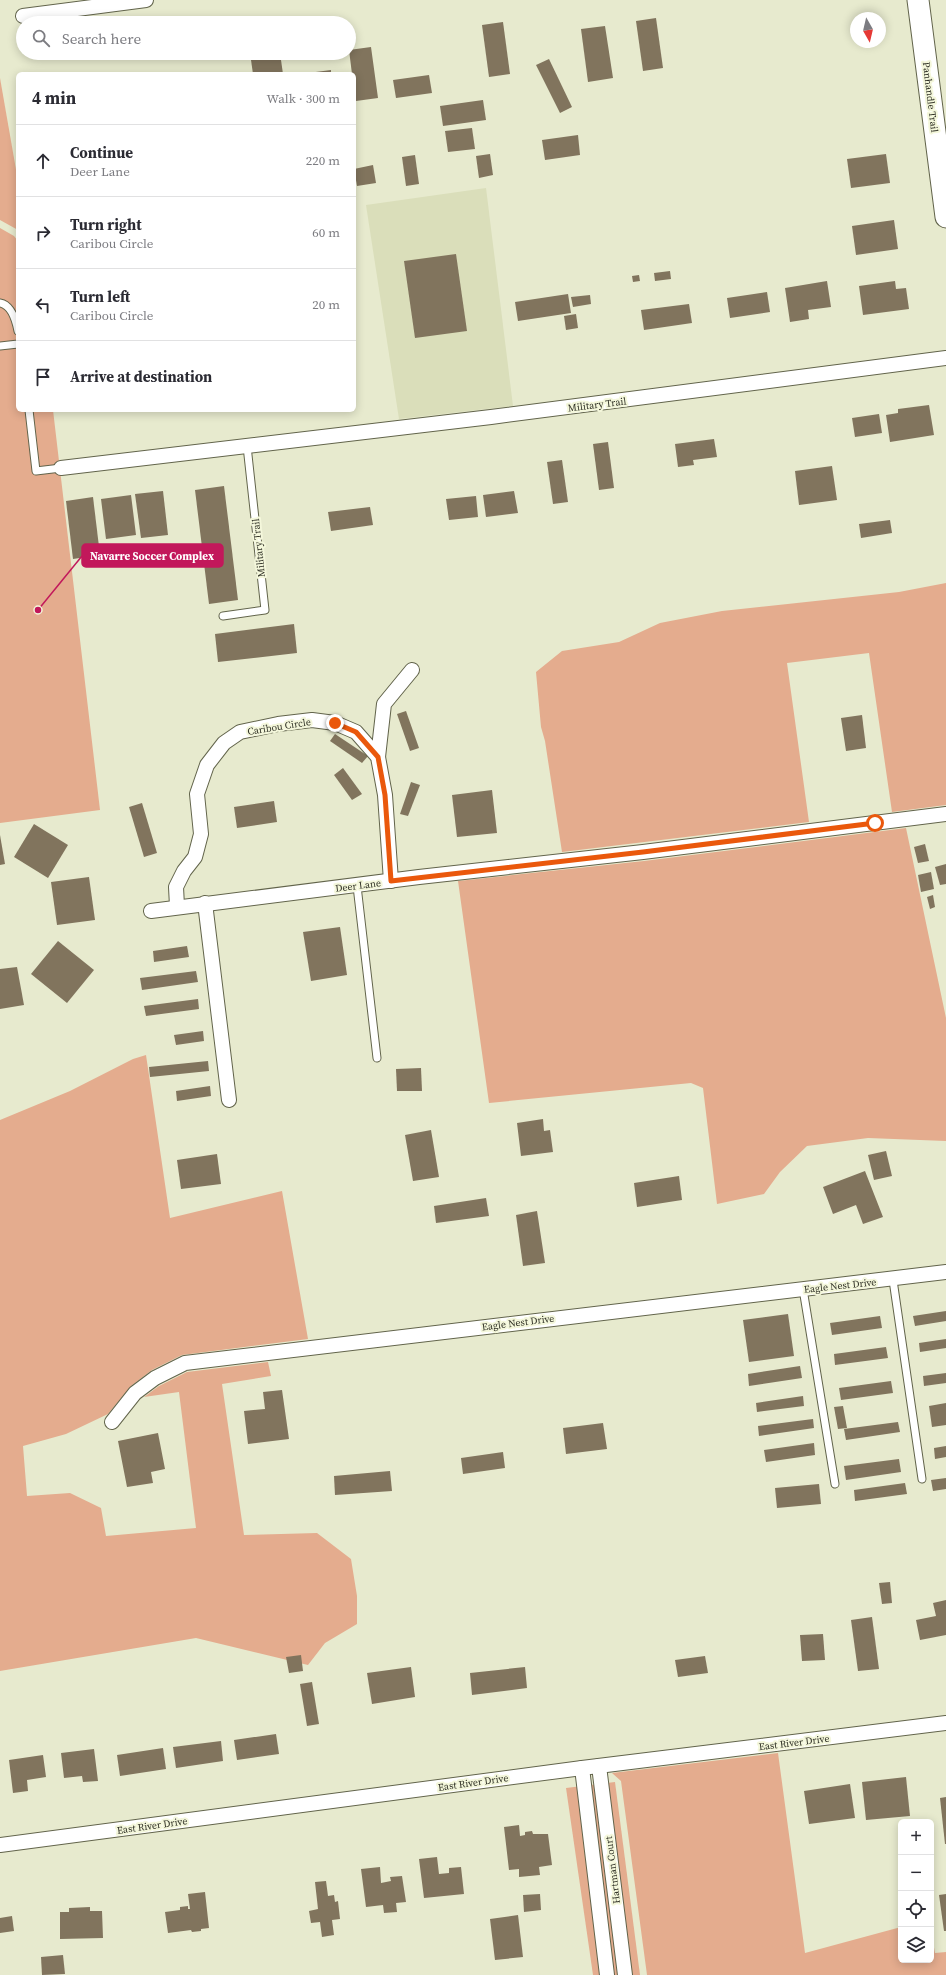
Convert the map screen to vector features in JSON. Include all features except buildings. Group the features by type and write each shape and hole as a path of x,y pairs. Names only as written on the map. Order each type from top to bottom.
{"street":[{"path":"23,16 146,0"},
{"name":"Panhandle Trail","path":"918,0 946,217"},
{"name":"Military Trail","path":"61,468 491,417 946,358"},
{"path":"391,881 385,795 378,757 384,704 412,670"},
{"name":"Caribou Circle","path":"177,906 176,887 184,871 195,857 201,834 197,794 207,765 224,743 240,732 278,724 312,720 335,723 356,732 378,757"},
{"name":"Deer Lane","path":"150,911 177,906 357,886 946,814"},
{"path":"205,903 229,1100"},
{"name":"Eagle Nest Drive","path":"112,1422 135,1393 155,1378 185,1363 803,1289 893,1280 946,1272"},
{"name":"East River Drive","path":"0,1845 582,1768 946,1723"},
{"name":"Hartman Court","path":"599,1766 625,1975"},
{"name":"Hartman Court","path":"582,1768 607,1975"}],"lane":[{"path":"0,303 9,308 16,324"},
{"path":"0,346 16,344"},
{"path":"29,412 36,471 61,468"},
{"name":"Military Trail","path":"223,616 265,610 247,446"},
{"path":"357,886 377,1058"},
{"path":"893,1280 922,1479"},
{"path":"803,1289 835,1484"}],"shaded area":[{"path":"0,78 16,170 16,229 0,220"},
{"path":"486,188 513,406 399,419 366,205"},
{"path":"0,228 16,238 16,412 53,412 100,810 0,823"},
{"path":"946,583 946,805 892,812 869,653 787,663 809,822 562,852 545,741 541,727 536,672 562,651 619,642 660,623 722,611 899,592"},
{"path":"906,828 946,1018 946,1141 868,1138 807,1146 780,1172 764,1194 717,1204 703,1088 691,1083 489,1103 458,881 644,861"},
{"path":"146,1055 170,1218 282,1191 308,1339 182,1355 152,1370 131,1386 108,1414 66,1434 23,1446 27,1496 70,1493 101,1508 106,1536 196,1528 179,1392 144,1397 159,1386 187,1372 268,1362 271,1376 222,1384 244,1535 317,1533 351,1559 357,1596 357,1624 325,1643 308,1665 196,1638 0,1671 0,1120 70,1091 133,1059"},
{"path":"778,1753 805,1953 898,1928 898,1963 934,1963 934,1948 935,1953 946,1952 946,1975 647,1975 621,1781 612,1773"},
{"path":"615,1782 640,1975 593,1975 566,1788"}],"place":[{"name":"Navarre Soccer Complex","path":"38,610"}],"route":[{"path":"335,723 356,732 378,757 385,795 391,881 875,823"}]}
